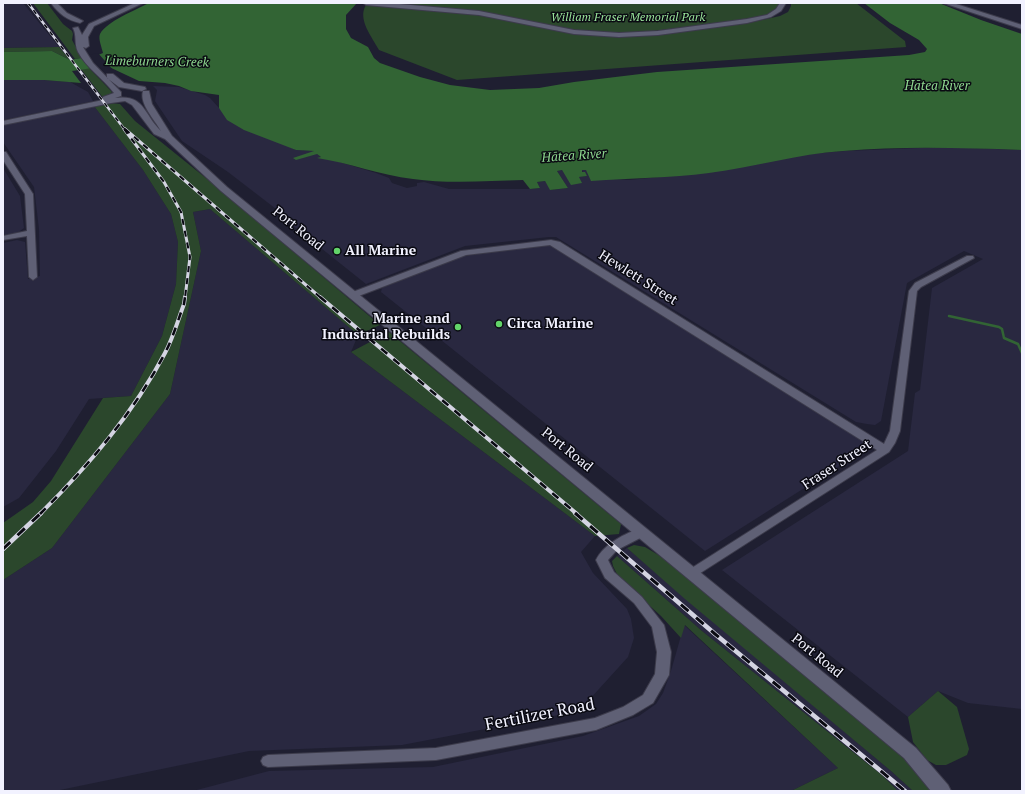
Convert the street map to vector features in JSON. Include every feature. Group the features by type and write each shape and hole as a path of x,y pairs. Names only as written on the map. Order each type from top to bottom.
{"main road":[{"path":"54,3 60,11 60,17 63,20 83,24 135,3"},
{"path":"83,24 140,3"},
{"path":"366,3 478,13 581,32 628,35 658,33 756,20 776,12 783,3"},
{"path":"946,3 1022,27"},
{"path":"83,24 85,51"},
{"name":"Port Road","path":"83,24 77,40 115,89 119,97 137,104 157,132 168,137 224,189 910,753 942,791"},
{"name":"Port Road","path":"103,75 122,85 144,91 145,98 149,106 166,129 168,137"},
{"path":"78,107 130,89 144,91"},
{"path":"3,123 78,107 138,98 144,91"}],"street":[{"path":"3,154 29,194 33,277"},
{"path":"3,238 32,233"},
{"name":"Hewlett Street","path":"353,296 472,251 551,242 557,244 657,306 885,450"},
{"name":"Fraser Street","path":"691,574 885,450 895,431 913,290 918,284 970,258"},
{"name":"Fertilizer Road","path":"268,761 436,754 596,724 628,711 648,699 662,675 664,652 658,625 638,600 609,575 602,560 605,554 611,549 642,532"}],"shaded area":[{"path":"3,3 23,3 59,47 3,48"},
{"path":"3,80 44,80 70,82 88,92 93,101 3,120"},
{"path":"153,86 179,87 205,95 210,98 219,108 296,150 313,151 321,157 319,158 333,160 376,173 389,178 392,183 407,188 417,186 417,183 424,182 449,189 530,189 540,188 537,182 545,181 551,190 568,188 557,171 562,170 567,178 587,176 581,170 586,170 614,179 629,180 711,172 808,154 845,151 943,147 1022,150 1022,709 968,703 938,691 908,717 722,570 908,451 915,393 920,390 932,288 983,259 964,251 907,283 881,421 875,425 856,422 556,237 465,246 366,284 277,213 280,212 228,172 182,141 155,101 157,90"},
{"path":"94,106 143,170 171,214 178,242 176,284 162,336 131,396 89,399 56,451 19,498 3,507 3,243 17,240 25,242 28,279 40,276 39,229 34,187 3,142 3,125"},
{"path":"3,168 20,196 24,228 17,233 3,235"},
{"path":"210,209 358,335 351,352 595,536 581,552 593,573 627,609 631,619 634,638 628,657 579,711 402,745 249,751 55,791 3,791 3,580 52,548 170,394 201,251 193,212"},
{"path":"546,244 552,245 864,441 869,447 705,551 381,292 382,288 459,257"},
{"path":"627,548 913,791 898,791 883,776 702,631 617,556"},
{"path":"684,625 838,768 791,791 193,791 269,771 433,767 583,736 639,716 656,704 663,693 671,671"}],"green space":[{"path":"33,3 47,3 63,24 72,31 72,40 82,58 75,59"},
{"name":"William Fraser Memorial Park","path":"386,3 783,3 778,11 765,16 630,34 578,31 505,16"},
{"path":"791,3 856,3 905,41 906,47 457,80 379,50 366,28 363,16 366,5 466,13 591,35 626,37 679,32 762,20 780,16 788,12"},
{"path":"59,47 70,60 52,51 3,52 3,48"},
{"path":"89,68 112,92 104,99 81,69"},
{"path":"110,103 120,104 135,121 212,183 380,325 358,335 210,209 193,212 201,251 170,394 52,548 3,580 3,523 33,502 51,481 103,398 131,396 162,336 176,284 178,242 171,214 143,170 94,106"},
{"path":"389,332 621,524 619,534 595,536 351,352"},
{"path":"634,545 645,547 665,559 894,748 917,771 931,791 913,791 685,599 627,548"},
{"path":"617,556 702,631 883,776 898,791 791,791 838,768 685,625 681,638 661,616 619,578 612,561"},
{"path":"938,691 957,707 969,749 967,755 946,765 936,765 927,760 913,742 908,717"}],"water":[{"path":"149,3 357,3 346,15 346,29 351,38 368,47 374,58 380,63 420,77 450,85 490,90 539,88 574,82 657,72 909,55 925,52 927,49 919,40 890,23 864,3 939,3 981,20 1022,34 1022,150 955,148 865,149 809,155 694,175 591,181 586,170 582,170 582,172 585,172 587,176 579,177 582,183 571,185 562,170 557,171 568,188 550,190 545,181 537,182 540,188 530,189 523,180 454,182 426,181 401,177 317,158 321,157 317,154 296,160 293,158 314,151 296,150 244,130 227,120 219,108 219,95 191,91 179,86 165,83 139,81 107,66 72,71 81,83 44,80 3,80 3,52 52,51 70,60 98,55 103,53 100,34 104,29 115,20"}],"pier":[{"path":"98,53 113,70 106,68 92,69 81,56"}],"waterway":[{"path":"949,316 999,327 1002,329 1004,338 1018,344 1022,353"}],"railway":[{"path":"28,3 125,130"},
{"path":"124,129 164,182 181,212 190,257 185,298"},
{"path":"125,129 321,298"},
{"path":"40,513 92,458 139,397 168,347 184,304 185,297"},
{"path":"320,297 577,514"},
{"path":"3,549 40,513"},
{"path":"575,513 715,634 905,791"}],"place":[{"name":"All Marine","path":"337,251"},
{"name":"Circa Marine","path":"499,324"},
{"name":"Marine and Industrial Rebuilds","path":"458,327"}],"water label":[{"name":"Limeburners Creek","path":"157,62"},
{"name":"Hātea River","path":"937,86"},
{"name":"Hātea River","path":"574,156"}]}
